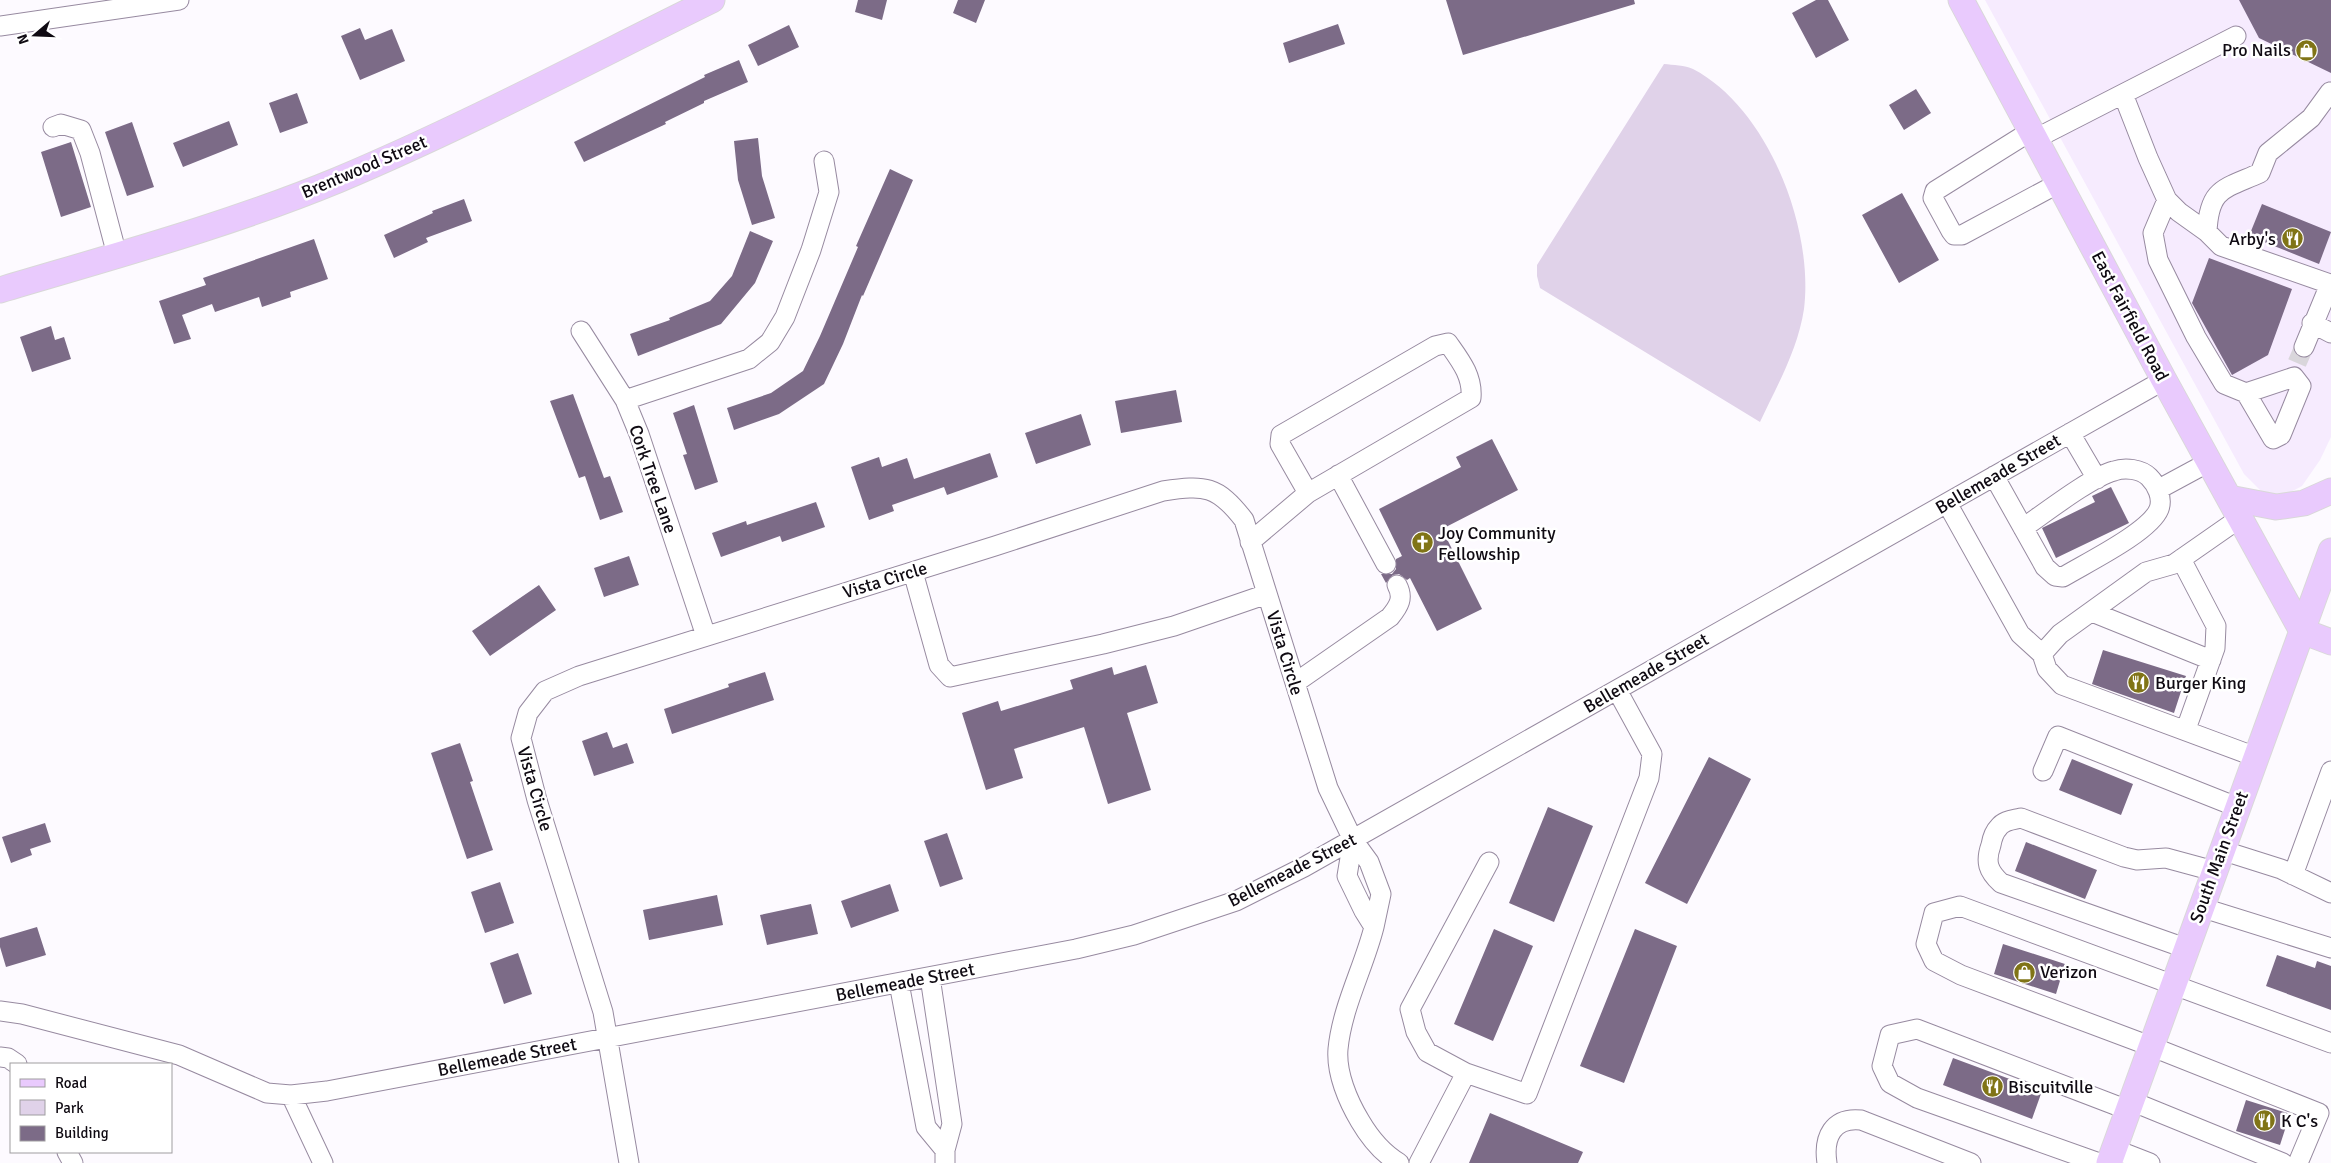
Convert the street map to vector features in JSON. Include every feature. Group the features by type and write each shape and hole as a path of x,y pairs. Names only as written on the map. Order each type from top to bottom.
{"main road":[{"name":"Brentwood Street","path":"0,290 220,225 338,180 428,140 712,0"},
{"name":"East Fairfield Road","path":"1961,0 2164,380 2302,631"},
{"path":"2234,508 2276,507 2304,503 2331,491"},
{"name":"South Main Street","path":"2107,1158 2129,1106 2172,983 2331,551"},
{"path":"2302,631 2331,642"}],"street":[{"path":"0,26 179,0"},
{"path":"2059,183 1962,235 1954,235 1950,231 1933,198 1935,191 2033,135 2123,94 2236,36"},
{"path":"2208,232 2208,211 2221,190 2260,174 2268,153 2311,118 2330,92"},
{"path":"2123,94 2167,200 2179,212 2208,232 2221,246 2330,284 2312,323 2298,362 2301,386 2281,435 2273,439 2246,394 2224,384 2196,337 2158,260 2153,233 2167,200"},
{"path":"53,127 61,124 81,130 90,152 117,255"},
{"path":"625,400 749,359 770,342 785,318 811,250 829,192 824,161"},
{"path":"2312,323 2331,333"},
{"name":"Cork Tree Lane","path":"581,331 625,400 639,434 706,636"},
{"path":"1250,542 1308,493 1471,398 1472,386 1463,363 1448,343 1435,346 1281,434 1280,444 1308,493"},
{"path":"2246,394 2298,362"},
{"name":"Bellemeade Street","path":"0,1011 22,1014 179,1055 267,1093 291,1095 327,1091 1076,950 1152,928 1236,901 1304,868 2164,380"},
{"path":"2070,433 2097,479"},
{"path":"2159,489 2209,462"},
{"path":"1994,476 2045,567 2056,576 2064,577 2143,529 2159,508 2159,489 2148,476 2128,468 2112,471 2024,528"},
{"path":"1338,475 1386,564"},
{"name":"Vista Circle","path":"628,1163 603,1012 540,810 521,738 528,713 545,691 579,676 913,572 1163,491 1191,487 1208,489 1229,501 1244,520 1328,788 1352,840 1368,862 1381,894 1366,958 1348,1008 1338,1049 1339,1069 1352,1108 1368,1134 1381,1149 1399,1163"},
{"path":"1947,503 2020,634 2042,654 2047,669 2062,685 2256,757"},
{"path":"2042,654 2060,634 2146,572 2174,564 2181,559 2234,508"},
{"path":"2181,559 2216,626 2215,648 2186,730"},
{"path":"913,572 939,665 950,677 1103,644 1166,628 1267,594"},
{"path":"1295,683 1390,617 1399,606 1402,594 1397,585"},
{"path":"2092,612 2211,660"},
{"path":"1489,862 1410,1009 1416,1032 1427,1052 1466,1073 1527,1094 1649,778 1652,754 1617,690"},
{"path":"2043,771 2058,736 2237,806"},
{"path":"2293,875 2331,771"},
{"path":"2185,948 2001,883 1988,868 1986,857 1999,826 2008,820 2021,818 2124,857 2137,860 2166,858 2217,861 2281,869 2331,893"},
{"path":"1352,840 1347,876 1374,927"},
{"path":"2298,1163 2319,1113 2150,1046 1961,976 1934,961 1926,944 1934,913 1960,906 2331,1043"},
{"path":"2200,907 2331,948"},
{"path":"930,977 952,1124 945,1157"},
{"path":"899,983 926,1127 945,1157"},
{"path":"2150,1163 2107,1158 1917,1098 1890,1083 1882,1066 1890,1035 1917,1028 2283,1163"},
{"path":"0,1057 8,1058 16,1063"},
{"path":"1419,1163 1466,1073"},
{"path":"919,1087 946,1082"},
{"path":"291,1095 323,1163"},
{"path":"1827,1163 1828,1138 1838,1123 1850,1119 1861,1120 1971,1163"}],"shaded area":[{"path":"1985,0 2331,0 2331,437 2320,460 2302,486 2281,497 2262,492 2244,474"}],"green space":[{"path":"1664,64 1693,69 1720,87 1743,112 1764,141 1780,173 1793,208 1801,243 1805,277 1804,309 1792,353 1760,422 1540,288 1537,265"}],"building":[{"path":"858,0 887,0 882,20 855,12"},
{"path":"958,0 985,0 976,23 953,13"},
{"path":"1446,0 1634,0 1635,4 1463,55"},
{"path":"1816,0 1828,0 1849,40 1816,58 1792,13"},
{"path":"2239,0 2331,0 2331,73 2259,38"},
{"path":"1338,24 1345,44 1289,63 1283,43"},
{"path":"789,25 799,47 758,66 748,45"},
{"path":"360,28 365,40 392,29 405,61 360,80 341,36"},
{"path":"739,60 748,82 704,101 704,103 665,122 666,124 584,162 574,142 705,77 704,75"},
{"path":"1916,89 1931,113 1904,130 1889,105"},
{"path":"297,93 308,123 280,133 269,103"},
{"path":"229,121 238,145 183,167 173,143"},
{"path":"132,122 154,187 127,196 105,132"},
{"path":"758,138 762,176 775,218 752,225 738,180 734,141"},
{"path":"71,142 91,207 61,217 41,152"},
{"path":"890,169 913,180 824,384 779,414 734,430 727,408 771,393 803,371 820,336 858,247 856,246"},
{"path":"1902,193 1939,260 1899,283 1862,215"},
{"path":"464,199 472,221 426,238 428,242 394,258 384,235 433,213 432,211"},
{"path":"2262,204 2331,232 2319,264 2249,236"},
{"path":"750,231 773,241 755,283 721,324 638,356 630,334 670,320 669,318 710,301 732,276"},
{"path":"314,239 328,279 290,292 291,297 262,307 259,297 215,312 212,304 182,315 191,339 174,344 159,301 206,285 203,278"},
{"path":"2209,258 2292,289 2268,355 2232,375 2192,303"},
{"path":"51,326 55,340 64,337 71,359 32,372 20,337"},
{"path":"1176,390 1182,422 1121,433 1115,401"},
{"path":"573,394 604,478 610,476 623,512 600,520 585,476 579,478 550,401"},
{"path":"694,405 718,482 695,490 683,455 687,454 673,413"},
{"path":"1081,414 1091,445 1036,464 1025,433"},
{"name":"Joy Community Fellowship","path":"1492,439 1518,490 1442,529 1482,609 1437,631 1410,578 1407,580 1399,574 1393,575 1386,583 1381,574 1392,574 1396,569 1396,559 1402,556 1379,509 1461,467 1456,457"},
{"path":"990,453 998,477 947,495 944,487 892,505 894,511 869,520 851,467 879,457 882,467 907,458 914,479"},
{"path":"2111,487 2129,523 2056,558 2042,528 2095,502 2092,496"},
{"path":"816,502 825,527 782,542 780,536 721,557 712,533 746,521 747,525"},
{"path":"629,556 639,585 604,597 594,568"},
{"path":"539,585 556,610 490,656 472,631"},
{"path":"2103,650 2186,676 2174,713 2092,684"},
{"path":"1146,665 1158,703 1127,713 1151,790 1108,804 1084,727 1014,749 1023,778 986,790 962,713 998,701 1001,711 1073,689 1070,680 1112,667 1114,675"},
{"path":"765,672 774,700 672,734 664,709 729,687 728,684"},
{"path":"607,732 613,748 627,743 634,763 594,776 582,741"},
{"path":"460,743 473,781 470,782 493,850 467,859 431,753"},
{"path":"1709,757 1751,779 1687,904 1645,883"},
{"path":"2072,759 2133,784 2121,815 2059,790"},
{"path":"1548,807 1593,826 1554,922 1509,903"},
{"path":"45,823 51,842 30,849 32,855 11,863 2,837"},
{"path":"947,833 963,879 940,887 924,841"},
{"path":"2026,842 2097,870 2085,899 2015,871"},
{"path":"500,882 514,923 485,933 471,892"},
{"path":"890,884 899,911 851,928 841,901"},
{"path":"717,895 723,925 649,940 643,910"},
{"path":"811,904 818,934 767,945 760,915"},
{"path":"37,927 46,955 6,967 0,947 0,938"},
{"path":"1494,929 1533,946 1493,1041 1454,1024"},
{"path":"1635,929 1677,946 1624,1083 1580,1066"},
{"path":"2003,944 2065,964 2056,994 1994,974"},
{"path":"518,953 532,994 504,1004 490,963"},
{"path":"2277,955 2315,968 2317,961 2331,966 2331,1010 2266,986"},
{"path":"1953,1058 2042,1091 2032,1119 1943,1085"},
{"path":"2246,1100 2290,1114 2280,1145 2236,1131"},
{"path":"1490,1113 1583,1152 1578,1163 1469,1163"}],"tunnel":[{"path":"2297,363 2304,347"}],"place":[{"name":"Pro Nails","path":"2307,50"},
{"name":"Arby's","path":"2292,239"},
{"name":"Joy Community Fellowship","path":"1422,543"},
{"name":"Burger King","path":"2139,683"},
{"name":"Verizon","path":"2024,972"},
{"name":"Biscuitville","path":"1992,1087"},
{"name":"K C's","path":"2265,1121"}]}
